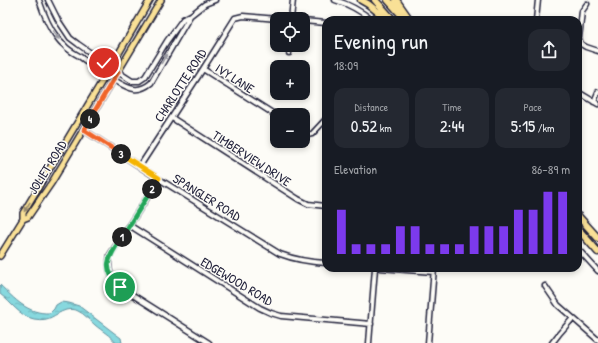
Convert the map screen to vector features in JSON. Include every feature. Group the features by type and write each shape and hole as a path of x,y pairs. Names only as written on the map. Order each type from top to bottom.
{"highway":[{"path":"361,0 383,16"},
{"path":"375,0 389,16"},
{"path":"388,0 402,16"},
{"path":"396,0 407,16"},
{"path":"582,220 598,238"},
{"path":"582,234 598,252"}],"main road":[{"name":"JOLIET ROAD","path":"0,256 23,219 23,213 150,0"},
{"name":"JOLIET ROAD","path":"23,219 28,217 42,198 161,0"}],"street":[{"path":"39,0 46,19 55,34 65,46 106,75 130,88 141,89 151,82 190,15"},
{"path":"48,0 58,20 70,38 132,81 139,81 145,77 167,41 184,19 205,4 215,0"},
{"path":"291,12 292,0"},
{"path":"335,0 356,9 366,16"},
{"path":"536,16 538,0"},
{"path":"581,16 582,11 587,4"},
{"name":"CHARLOTTE ROAD","path":"140,166 235,18 238,16 243,16 270,18"},
{"path":"310,22 322,23"},
{"path":"582,44 598,51"},
{"name":"IVY LANE","path":"203,69 270,112"},
{"path":"582,94 596,103 598,92"},
{"name":"TIMBERVIEW DRIVE","path":"172,118 298,200 308,204 322,206"},
{"path":"310,135 322,123"},
{"name":"SPANGLER ROAD","path":"84,130 280,254 301,261 322,263"},
{"path":"159,178 110,255 108,262 109,269 111,275 120,287 209,343"},
{"name":"EDGEWOOD ROAD","path":"129,225 254,304 271,313 281,316 371,324"},
{"path":"582,253 598,271"},
{"path":"369,343 376,272"},
{"path":"428,343 433,272"},
{"path":"545,286 558,305 598,340"},
{"path":"552,343 573,318"}],"water":[{"path":"0,285 22,305 42,313 50,313 56,305 61,302 79,306 121,338 122,343 116,343 85,315 75,310 66,310 48,319 40,320 24,315 0,294"}],"route":[{"path":"104,63 118,72 84,130 159,178 110,255 108,262 109,269 111,275 120,287"}]}
